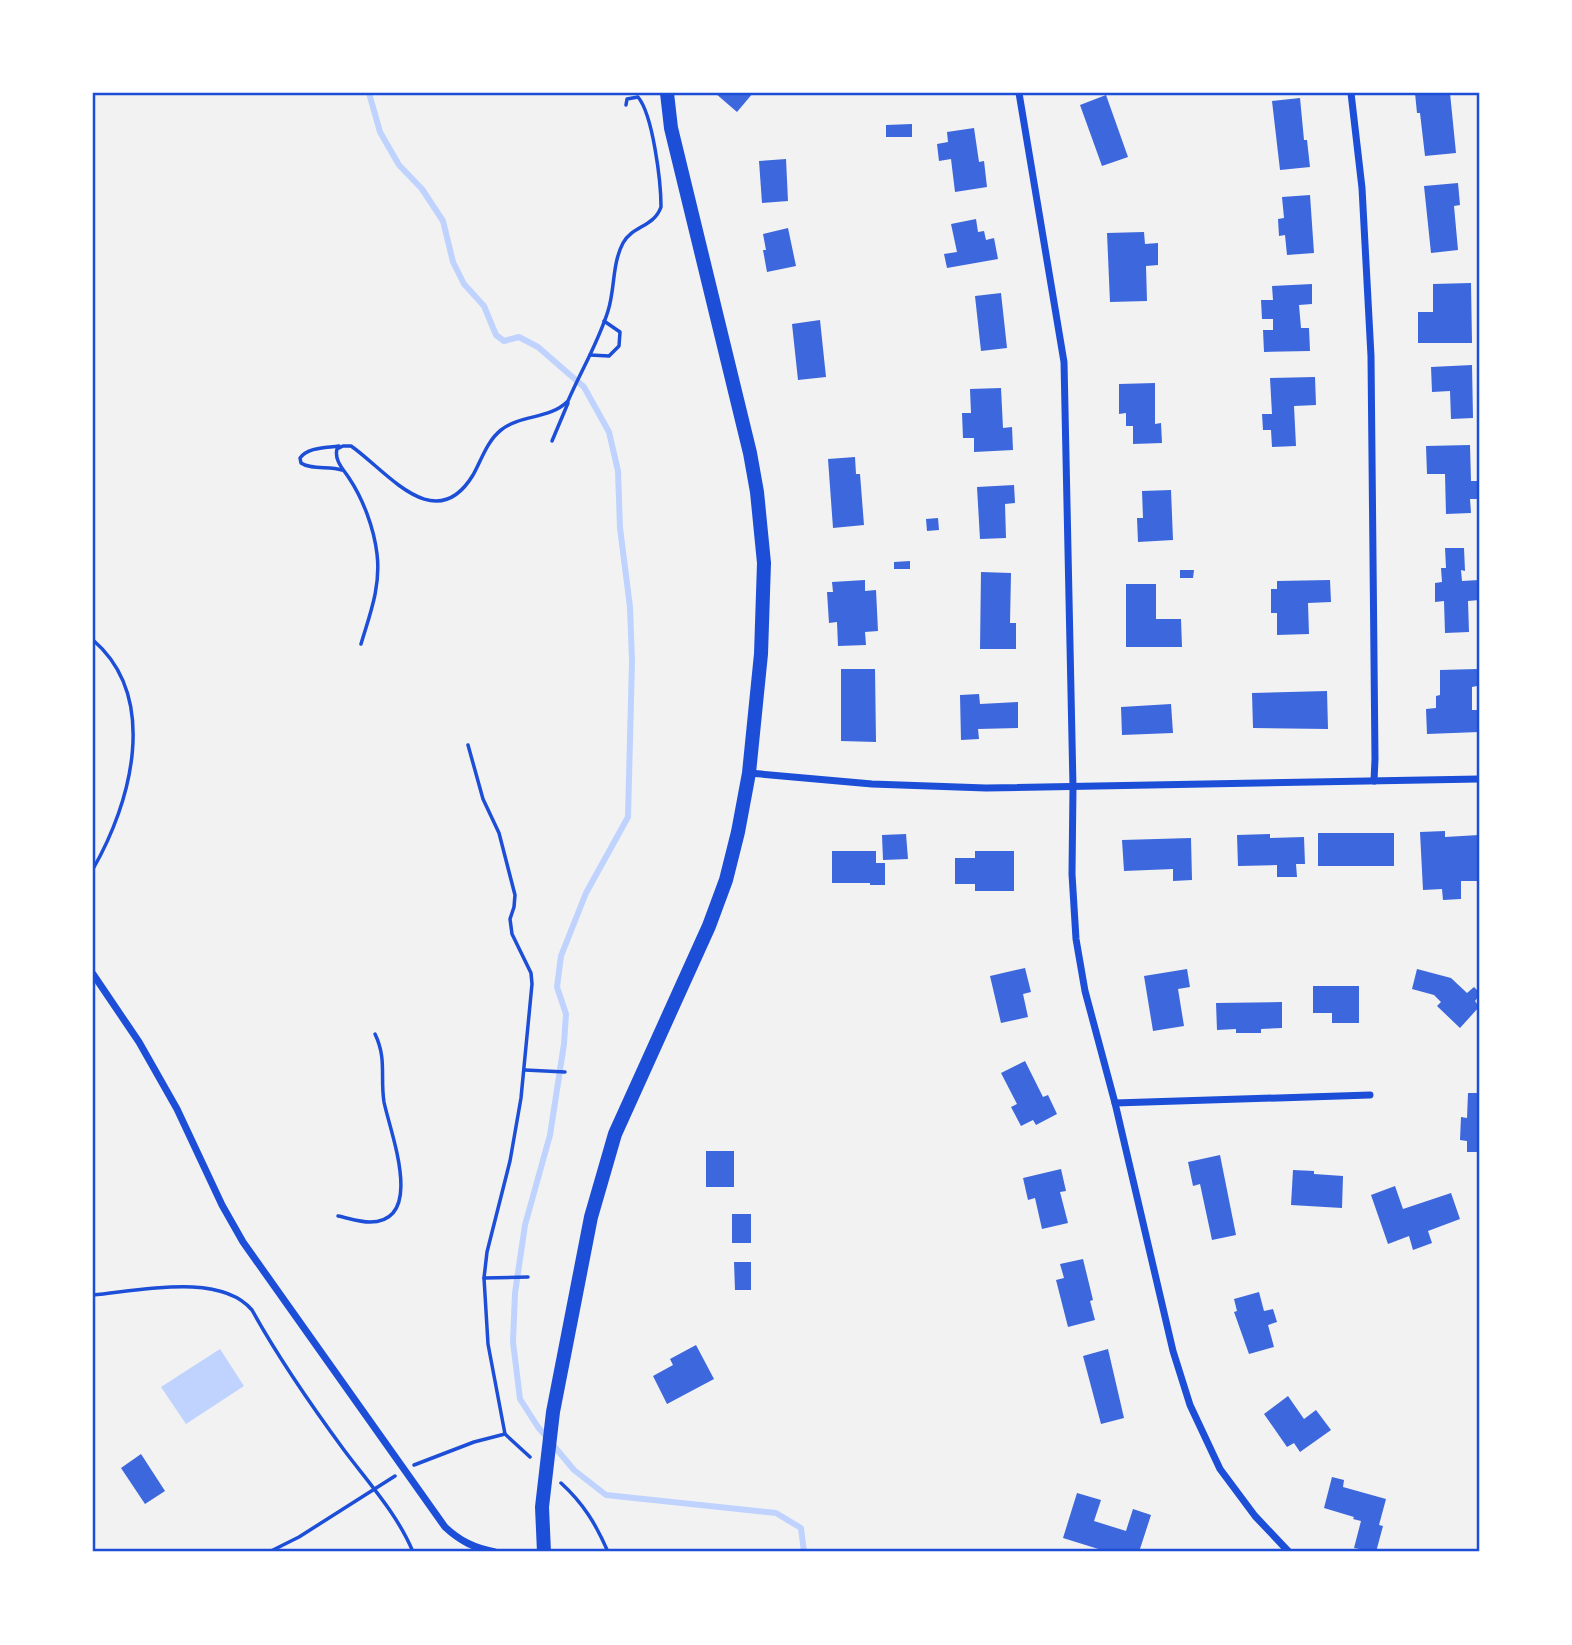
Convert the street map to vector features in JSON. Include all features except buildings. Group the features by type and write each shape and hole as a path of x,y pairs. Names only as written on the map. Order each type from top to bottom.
{"main road":[{"path":"543,1552 542,1507 553,1412 591,1217 615,1134 709,926 726,880 749,773 761,654 764,563 757,492 750,453 671,128 667,93"}],"street":[{"path":"1019,93 1064,362 1073,788 1072,874 1076,939 1086,991 1173,1351 1190,1405 1220,1469 1255,1516 1289,1552"},
{"path":"1350,93 1362,188 1371,356 1374,781"},
{"path":"749,773 872,784 986,788 1479,779"},
{"path":"93,974 139,1042 177,1109 222,1205 243,1242 445,1527 458,1539 477,1548 495,1552"},
{"path":"1115,1103 1370,1095"}],"path":[{"path":"552,441 604,321 613,288 614,271 624,240 658,216 661,207 653,144 643,103 638,97 632,97 627,99 626,105"},
{"path":"590,355 609,356 619,346 620,332 604,321"},
{"path":"344,471 305,466 300,458 309,451 351,446 404,491 415,497 441,500 464,488 493,438 501,430 513,423 559,410 568,401"},
{"path":"343,446 337,449 336,454 357,490 377,551 379,577 361,644"},
{"path":"93,640 123,679 133,734 132,761 125,794 93,869"},
{"path":"468,745 483,799 499,833 513,885 514,907 510,919 512,934 531,973 532,984 524,1070 510,1161 486,1252 488,1344 505,1434 580,1500 596,1525 608,1552"},
{"path":"338,1216 370,1222 381,1220 391,1214 400,1202 402,1186 384,1100 382,1049 374,1034"},
{"path":"524,1070 565,1072"},
{"path":"486,1278 528,1277"},
{"path":"93,1295 189,1287 224,1291 243,1300 252,1310 308,1401 374,1491 413,1552"},
{"path":"269,1552 374,1491 404,1469 474,1442 505,1434"}],"water":[{"path":"220,1349 244,1386 186,1424 161,1387"}],"waterway":[{"path":"369,93 380,132 399,165 422,189 443,221 453,262 464,284 484,306 496,335 504,341 519,337 538,347 584,387 609,432 618,471 620,528 630,607 632,661 628,817 586,893 561,956 557,987 566,1014 564,1044 550,1135 525,1225 515,1293 513,1342 520,1399 538,1427 574,1470 606,1495 776,1513 801,1528 804,1552"}]}
